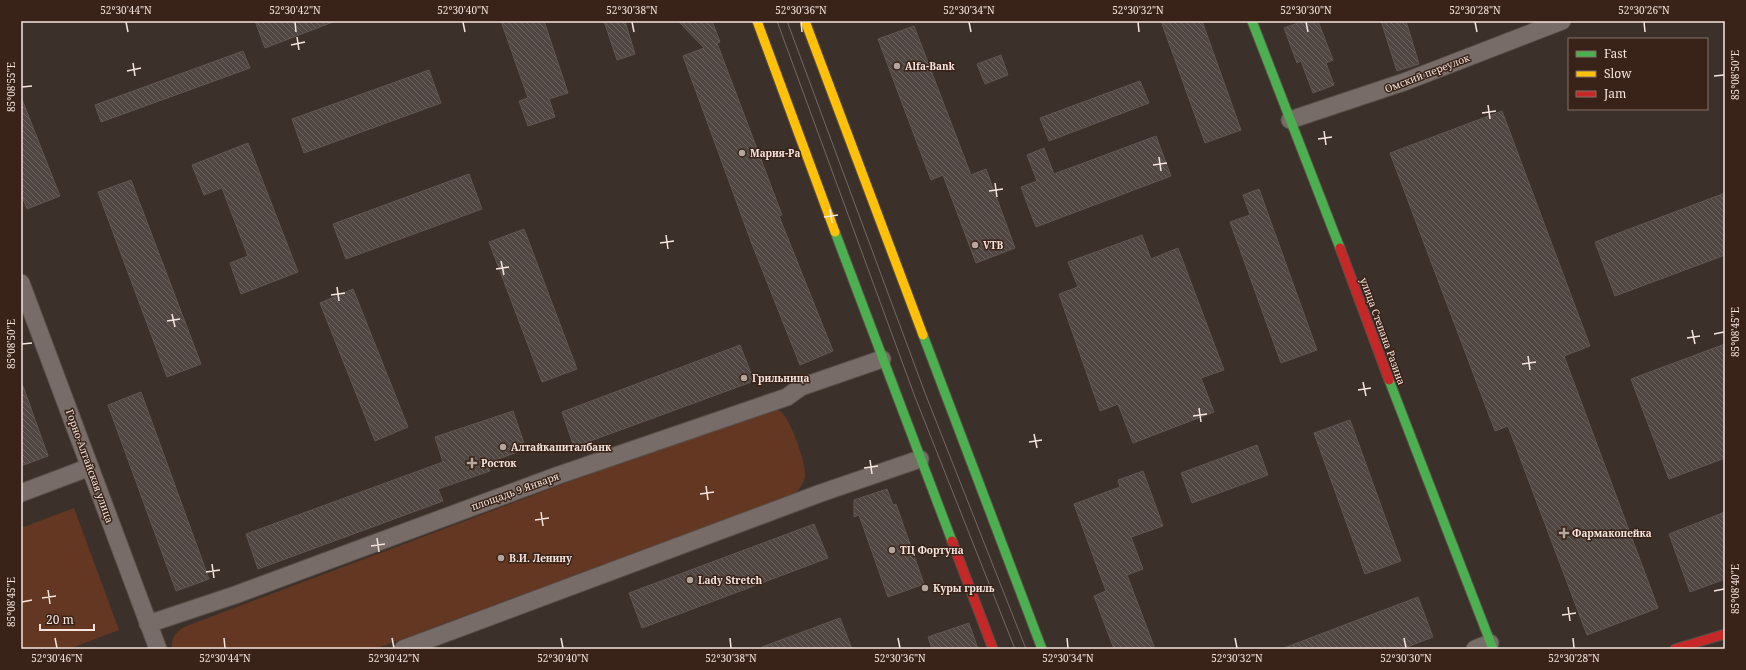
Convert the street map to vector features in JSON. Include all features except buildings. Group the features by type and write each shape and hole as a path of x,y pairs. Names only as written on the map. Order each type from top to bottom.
{"main road":[{"path":"758,21 882,359 993,649"},
{"path":"805,21 1042,649"},
{"name":"улица Степана Разина","path":"1252,21 1374,334 1383,363 1461,564 1486,647"},
{"path":"1675,649 1725,634"}],"street":[{"name":"Омский переулок","path":"1290,120 1404,82 1562,21"},
{"name":"Горно-Алтайская улица","path":"21,283 158,649"},
{"name":"площадь 9 Января","path":"148,624 235,595 559,475 787,397 801,388 882,359"},
{"path":"403,649 822,493 920,459"},
{"path":"21,493 90,467"}],"shaded area":[{"path":"765,408 776,409 782,413 790,425 798,444 804,463 805,477 796,493 375,649 172,649 174,636 184,627"},
{"path":"74,508 119,630 69,649 24,649 21,642 21,528"}],"tram line":[{"path":"777,21 915,397 1015,649"},
{"path":"787,21 925,393 1026,649"}],"traffic: fast":[{"path":"1252,21 1340,248"},
{"path":"835,232 952,541"},
{"path":"923,335 1042,649"},
{"path":"1389,380 1493,649"}],"traffic: slow":[{"path":"757,21 835,232"},
{"path":"805,21 923,335"}],"traffic: jam":[{"path":"1340,248 1389,380"},
{"path":"952,541 993,649"},
{"path":"1675,649 1725,634"}],"place":[{"name":"Alfa-Bank","path":"897,66"},
{"name":"Мария-Ра","path":"742,153"},
{"name":"VTB","path":"975,245"},
{"name":"Грильница","path":"744,378"},
{"name":"Алтайкапиталбанк","path":"503,447"},
{"name":"Росток","path":"472,463"},
{"name":"Фармакопейка","path":"1564,533"},
{"name":"ТЦ Фортуна","path":"892,550"},
{"name":"В.И. Ленину","path":"501,558"},
{"name":"Lady Stretch","path":"690,580"},
{"name":"Куры гриль","path":"925,588"}]}
